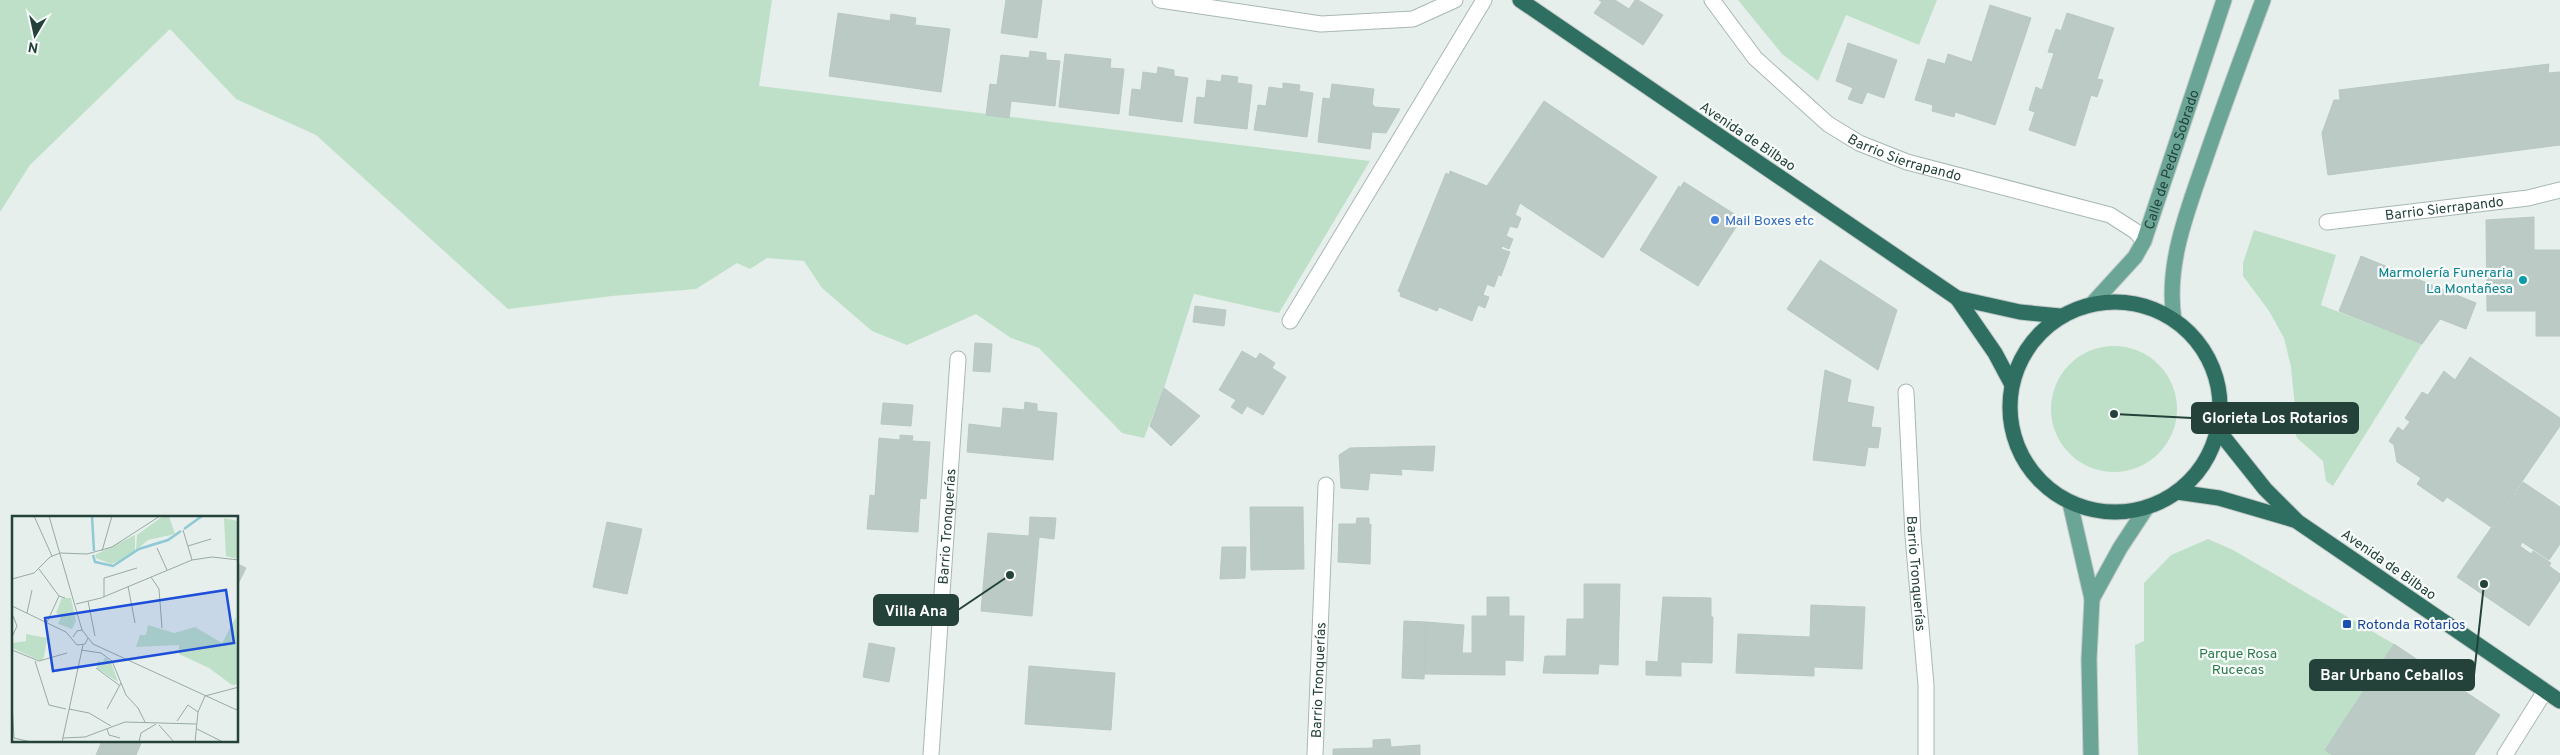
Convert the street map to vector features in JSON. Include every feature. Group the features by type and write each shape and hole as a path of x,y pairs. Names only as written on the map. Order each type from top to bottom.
{"highway":[{"name":"Avenida de Bilbao","path":"1520,0 1957,298 1995,353 2012,383"},
{"name":"Avenida de Bilbao","path":"1957,298 2020,312 2060,316"},
{"path":"2120,302 2149,308 2174,320 2197,342 2212,368 2220,399 2218,430 2209,453 2196,475 2177,492 2147,507 2122,512 2095,511 2070,502 2041,482 2020,453 2009,419 2012,383 2022,357 2038,334 2060,316 2092,304 2120,302"},
{"name":"Avenida de Bilbao","path":"2218,430 2266,489 2298,522 2560,701"},
{"name":"Avenida de Bilbao","path":"2177,492 2219,498 2298,522"}],"main road":[{"name":"Calle de Pedro Sobrado","path":"2092,304 2135,257 2144,241 2224,0"},
{"path":"2174,320 2172,286 2182,231 2216,129 2263,0"},
{"path":"2070,502 2092,598 2089,659 2091,755"},
{"path":"2092,598 2120,548 2147,507"}],"street":[{"path":"1160,0 1321,24 1413,19 1455,0"},
{"path":"1290,320 1484,0"},
{"name":"Barrio Sierrapando","path":"1712,0 1755,58 1828,124 1858,143 1907,162 2110,215 2135,231 2144,241"},
{"name":"Barrio Sierrapando","path":"2326,222 2528,198 2560,190"},
{"name":"Barrio Tronquerías","path":"931,755 958,359"},
{"name":"Barrio Tronquerías","path":"1906,392 1913,536 1926,686 1926,755"},
{"name":"Barrio Tronquerías","path":"1315,755 1326,485"},
{"path":"2505,755 2546,691"}],"green space":[{"path":"0,0 772,0 759,86 1370,161 1279,313 1194,294 1164,388 1144,438 1122,433 1039,348 1011,338 976,314 907,345 872,331 822,288 804,261 767,258 750,269 737,263 696,289 612,296 508,309 316,135 236,99 170,29 30,165 0,212"},
{"path":"1738,0 1937,0 1919,45 1846,15 1818,81 1782,54"},
{"path":"2254,230 2336,255 2321,305 2422,344 2333,486 2326,481 2323,461 2297,438 2294,429 2296,416 2291,367 2284,338 2269,311 2243,276 2243,263"},
{"path":"2114,346 2138,351 2158,365 2172,385 2177,409 2172,433 2158,453 2138,467 2114,472 2090,467 2070,453 2056,433 2051,409 2056,385 2070,365 2090,351"},
{"name":"Parque Rosa Rucecas","path":"2208,539 2233,550 2394,644 2325,750 2332,755 2138,755 2135,645 2144,641 2144,583 2171,555"}],"building":[{"path":"1006,0 1042,0 1037,38 1001,33"},
{"path":"1599,0 1615,0 1629,9 1635,0 1638,0 1663,15 1643,45 1594,13 1602,2"},
{"path":"1990,5 2031,18 1995,125 1955,112 1954,117 1932,111 1933,105 1915,100 1928,59 1945,64 1948,54 1972,62"},
{"path":"838,13 890,21 891,14 916,18 915,25 950,29 941,92 829,76"},
{"path":"2067,13 2114,28 2097,79 2103,80 2097,97 2091,95 2075,146 2029,130 2035,112 2029,110 2036,87 2042,90 2054,53 2048,52 2056,29 2061,31"},
{"path":"1848,43 1897,60 1884,98 1867,92 1862,104 1848,99 1853,88 1836,81"},
{"path":"1030,51 1046,53 1046,60 1060,61 1055,106 1011,101 1009,118 986,115 990,84 997,85 1001,55 1029,58"},
{"path":"1065,54 1111,59 1110,68 1124,69 1119,114 1059,107"},
{"path":"2549,64 2548,73 2560,72 2560,145 2328,175 2322,133 2334,100 2340,100 2339,90"},
{"path":"1158,67 1174,70 1174,76 1188,78 1182,122 1129,115 1132,89 1141,90 1143,72 1157,74"},
{"path":"1222,75 1238,77 1237,83 1252,85 1247,129 1194,123 1197,97 1205,98 1207,80 1221,82"},
{"path":"1283,83 1300,85 1299,91 1313,93 1307,137 1254,130 1258,105 1266,106 1269,87 1283,89"},
{"path":"1332,84 1374,89 1372,104 1375,107 1400,109 1386,133 1372,132 1370,149 1318,142 1323,98 1330,99"},
{"path":"1544,101 1657,177 1603,258 1520,203 1515,215 1521,218 1518,226 1517,228 1510,226 1506,236 1513,239 1509,249 1502,246 1501,249 1510,252 1501,276 1491,272 1498,276 1494,287 1487,284 1483,295 1489,297 1485,308 1478,305 1472,321 1439,307 1437,311 1400,296 1401,293 1398,291 1446,173 1449,175 1450,171 1487,186"},
{"path":"1684,182 1739,217 1736,222 1738,224 1698,286 1640,250 1679,186 1680,188"},
{"name":"Marmolería Funeraria La Montañesa","path":"2534,217 2534,250 2560,250 2560,336 2536,336 2536,311 2487,311 2486,220"},
{"path":"2361,256 2476,303 2466,329 2440,319 2422,344 2339,311"},
{"path":"1820,260 1897,310 1878,370 1787,309"},
{"path":"1195,306 1226,310 1224,326 1193,322"},
{"path":"975,343 992,344 990,372 973,371"},
{"path":"1242,351 1256,359 1260,353 1275,363 1272,368 1286,377 1263,415 1247,406 1242,414 1231,407 1236,400 1219,390"},
{"path":"2470,357 2560,418 2560,426 2491,527 2447,497 2443,502 2417,484 2421,478 2397,462 2394,445 2389,441 2398,427 2403,431 2410,422 2405,418 2422,392 2428,395 2444,371 2455,380"},
{"path":"1825,370 1851,380 1847,402 1874,407 1871,427 1881,428 1878,448 1868,447 1865,466 1813,460"},
{"path":"1164,388 1200,416 1171,446 1150,426"},
{"path":"1025,402 1037,404 1037,411 1057,413 1053,460 967,452 969,424 1001,428 1003,408 1024,410"},
{"path":"883,403 913,405 911,426 881,424"},
{"path":"900,435 913,436 912,441 930,442 926,499 920,498 918,532 867,529 870,495 875,496 879,438 900,440"},
{"path":"1435,446 1433,471 1401,469 1402,475 1370,473 1368,490 1341,488 1339,455 1350,448"},
{"path":"2523,482 2560,507 2560,544 2549,560 2522,542 2520,546 2531,554 2533,551 2551,563 2549,566 2560,574 2560,580 2529,626 2457,577"},
{"path":"1250,507 1303,507 1304,569 1251,570"},
{"path":"1030,517 1056,518 1054,539 1039,537 1032,616 981,611 988,533 1029,536"},
{"path":"1357,518 1369,518 1369,525 1371,524 1370,564 1338,562 1339,524 1356,524"},
{"path":"607,522 642,529 627,594 593,587"},
{"path":"1222,547 1246,547 1245,578 1220,579"},
{"path":"239,564 246,568 239,582"},
{"path":"1584,584 1620,584 1618,665 1599,664 1598,674 1543,673 1545,656 1566,656 1567,619 1584,619"},
{"path":"1487,597 1509,597 1509,616 1524,616 1523,661 1505,660 1505,675 1424,674 1426,622 1464,625 1462,653 1472,653 1472,616 1487,616"},
{"path":"1663,597 1711,598 1711,617 1713,617 1712,663 1681,662 1681,676 1646,675 1646,661 1658,662"},
{"path":"1811,605 1865,607 1862,669 1814,667 1814,676 1736,673 1738,634 1810,637"},
{"path":"1404,621 1426,622 1424,679 1402,678"},
{"path":"869,643 895,648 889,682 863,677"},
{"path":"2394,644 2500,715 2474,755 2332,755 2325,750"},
{"path":"1029,666 1115,673 1111,730 1025,724"},
{"path":"1390,739 1391,747 1420,745 1420,755 1333,755 1333,749 1373,748 1373,740"},
{"path":"102,742 142,742 136,755 96,755"}],"place":[{"name":"Mail Boxes etc","path":"1715,220"},
{"name":"Marmolería Funeraria La Montañesa","path":"2523,280"},
{"name":"Glorieta Los Rotarios","path":"2114,414"},
{"name":"Villa Ana","path":"1010,575"},
{"name":"Bar Urbano Ceballos","path":"2484,584"},
{"name":"Rotonda Rotarios","path":"2347,624"}]}
